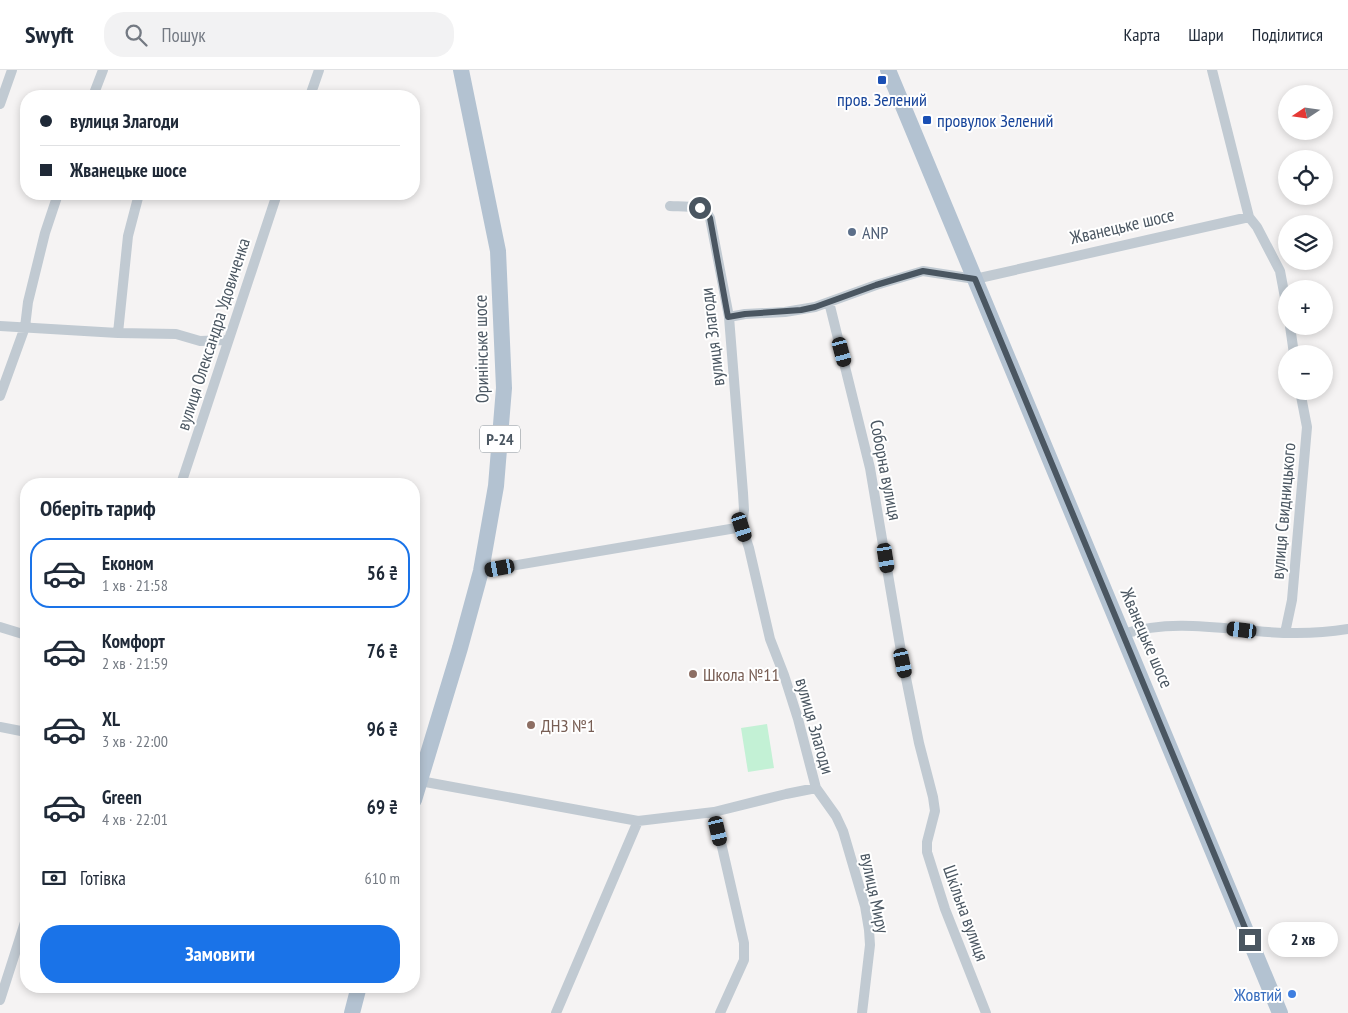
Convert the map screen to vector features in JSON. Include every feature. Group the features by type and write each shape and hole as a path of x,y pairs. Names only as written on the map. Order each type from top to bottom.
{"main road":[{"name":"Оринінське шосе","path":"420,780 481,571 496,486 504,388 498,251 461,70"},
{"name":"Жванецьке шосе","path":"888,70 1280,1013"},
{"path":"352,1013 357,993"}],"street":[{"path":"0,104 12,70"},
{"path":"95,90 102,70"},
{"path":"312,90 319,70"},
{"path":"1212,70 1249,217 1257,227 1280,272 1282,280"},
{"path":"0,396 25,327 28,302 56,200"},
{"path":"118,333 128,236 137,200"},
{"name":"вулиця Олександра Удовиченка","path":"182,478 275,200"},
{"name":"вулиця Злагоди","path":"420,780 638,821 714,812 816,788 798,719 770,639 749,548 742,527 743,494 728,317 711,223 708,214 700,208 670,206"},
{"name":"Жванецьке шосе","path":"975,279 1249,217"},
{"path":"728,317 801,310 923,271 975,279"},
{"name":"Соборна вулиця","path":"829,302 870,468 903,663 919,743 933,797 935,811 932,823"},
{"path":"0,326 118,333 176,334 200,341 227,340"},
{"name":"вулиця Свидницького","path":"1285,633 1292,600 1307,427 1302,400"},
{"path":"481,571 742,527"},
{"path":"1123,634 1147,628 1186,625 1285,633 1348,629"},
{"path":"0,627 20,633"},
{"path":"0,727 20,731"},
{"name":"вулиця Миру","path":"816,788 831,809 843,831 865,906 870,945 862,1013"},
{"path":"714,812 744,943 744,960 720,1013"},
{"path":"556,1013 638,821"},
{"name":"Шкільна вулиця","path":"932,823 927,842 929,860 945,909 986,1013"},
{"path":"0,1000 20,938"}],"green space":[{"path":"767,724 774,768 748,772 741,728"}],"place":[{"name":"пров. Зелений","path":"882,80"},
{"name":"провулок Зелений","path":"927,120"},
{"name":"ANP","path":"852,232"},
{"name":"Школа №11","path":"693,674"},
{"name":"ДНЗ №1","path":"531,725"},
{"name":"Жовтий","path":"1292,994"}],"route":[{"path":"700,208 705,210 710,218 728,317 763,312 785,312 815,307 876,285 923,271 975,279 1250,940"}]}
